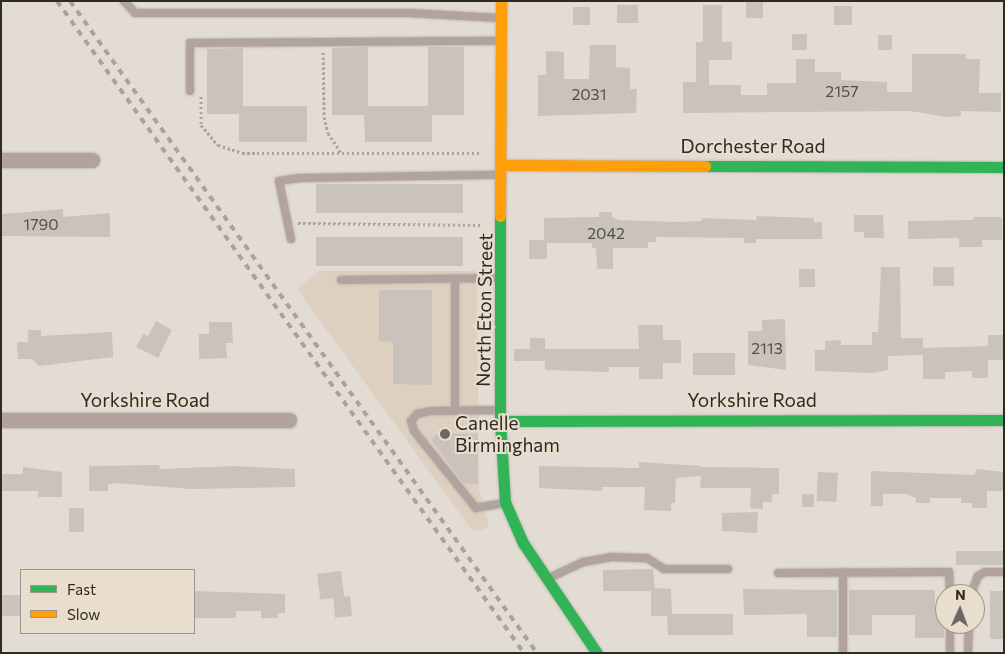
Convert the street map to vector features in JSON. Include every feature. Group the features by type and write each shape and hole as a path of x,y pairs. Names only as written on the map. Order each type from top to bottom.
{"street":[{"name":"North Eton Street","path":"501,1 503,278 500,416 505,502 523,543 597,653"},
{"path":"1,160 92,160"},
{"name":"Dorchester Road","path":"502,170 1004,167"},
{"name":"Yorkshire Road","path":"500,416 1004,420"},
{"name":"Yorkshire Road","path":"1,420 289,420"}],"lane":[{"path":"124,1 135,13 409,13 501,18"},
{"path":"190,91 190,43 501,41"},
{"path":"291,239 279,181 300,178 502,170"},
{"path":"341,280 503,278"},
{"path":"455,280 455,410"},
{"path":"500,416 455,410 417,414 411,421 414,431 476,508 505,502"},
{"path":"547,579 584,562 611,557 647,558 664,569 728,569"},
{"path":"778,572 949,572 950,584"},
{"path":"843,572 844,653"},
{"path":"975,584 978,576 985,572 1004,572"},
{"path":"950,634 950,653"},
{"path":"968,653 969,634"}],"path":[{"path":"323,42 324,118 328,133 341,153"},
{"path":"201,89 201,125 218,145 242,153 480,153"},
{"path":"288,223 480,225"}],"shaded area":[{"path":"319,271 477,271 479,489 489,527 473,532 297,289"}],"building":[{"path":"746,1 763,1 763,18 746,18"},
{"path":"617,5 638,5 638,23 617,23"},
{"path":"703,5 722,5 722,42 732,42 732,60 709,60 709,85 741,85 741,95 767,95 767,83 796,83 796,59 815,59 815,72 841,72 841,80 887,82 887,92 912,92 912,54 966,54 966,59 980,59 979,93 1001,93 1001,112 961,111 961,116 947,117 910,111 683,113 683,82 696,82 696,42 703,42"},
{"path":"834,6 852,6 852,25 834,25"},
{"path":"573,7 590,7 590,25 573,25"},
{"path":"792,34 807,34 807,50 792,50"},
{"path":"878,35 892,35 892,50 878,50"},
{"path":"590,45 616,45 616,67 630,68 630,89 637,89 636,113 538,116 538,75 546,75 546,51 564,52 564,79 589,79"},
{"path":"368,47 368,106 428,106 428,47 464,47 464,115 432,115 432,142 365,142 364,115 332,115 332,48"},
{"path":"243,48 243,106 307,106 307,142 239,142 239,114 207,114 207,49"},
{"path":"316,184 463,184 463,213 316,213"},
{"path":"63,209 63,217 110,213 110,237 1,236 1,214"},
{"path":"599,212 612,212 612,217 619,220 676,222 702,221 702,218 757,220 756,216 814,218 814,222 822,222 822,239 756,239 756,243 744,243 744,238 656,237 656,242 648,242 648,248 613,248 613,269 597,269 596,248 592,248 592,243 547,243 547,259 529,259 529,240 544,240 544,218 599,217"},
{"path":"854,215 883,215 884,238 864,238 864,232 854,232"},
{"path":"973,217 1002,217 1002,240 982,240 982,247 959,247 959,238 908,239 908,221 973,220"},
{"path":"316,237 463,237 463,266 316,266"},
{"path":"881,267 900,267 901,338 923,338 923,355 888,356 888,370 872,373 815,371 815,350 825,350 825,341 841,340 841,345 872,345 872,332 878,332"},
{"path":"933,267 954,267 954,286 933,286"},
{"path":"799,269 815,269 815,287 799,287"},
{"path":"379,290 432,290 432,385 393,384 393,342 379,341"},
{"path":"785,319 786,370 748,365 748,331 762,331 762,320"},
{"path":"156,321 172,330 158,358 136,347 143,334 148,336"},
{"path":"209,322 232,322 233,343 226,343 227,358 199,359 199,334 209,334"},
{"path":"638,325 663,325 663,340 681,340 681,363 663,363 663,379 639,379 639,367 609,367 609,372 545,370 545,361 514,361 514,349 530,349 530,338 545,338 545,349 639,349"},
{"path":"28,330 41,330 41,336 112,332 113,357 39,366 32,359 18,359 17,342 28,342"},
{"path":"988,335 1004,335 1004,360 988,360 988,378 972,378 972,371 945,372 945,379 923,379 923,348 988,346"},
{"path":"693,353 735,353 735,375 693,375"},
{"path":"437,434 478,434 478,484 463,483 431,439"},
{"path":"639,462 701,467 779,468 779,494 772,494 772,502 763,502 763,509 750,508 751,488 700,488 701,476 676,478 675,503 671,503 671,511 644,510 645,487 602,487 602,491 539,488 539,466 639,468"},
{"path":"159,465 160,469 235,466 295,469 295,487 191,489 115,483 108,485 108,491 89,491 89,466"},
{"path":"23,467 62,472 62,497 38,497 38,491 1,491 1,474 23,474"},
{"path":"976,469 1004,472 1004,491 987,491 987,508 972,508 972,503 961,503 961,498 930,498 930,503 916,503 916,498 907,494 883,494 883,506 871,506 871,471 975,475"},
{"path":"818,472 838,473 836,502 816,501"},
{"path":"802,494 814,494 814,507 802,507"},
{"path":"69,508 84,508 84,532 69,532"},
{"path":"758,512 757,533 722,531 722,513"},
{"path":"956,551 1004,551 1004,565 956,565"},
{"path":"653,569 655,588 671,589 672,614 733,614 733,635 668,635 667,616 651,616 651,591 603,591 603,570"},
{"path":"341,571 344,597 320,600 317,574"},
{"path":"743,589 837,590 837,637 807,637 807,614 744,615"},
{"path":"849,590 935,590 935,634 944,634 944,638 915,638 915,615 872,615 872,635 849,635"},
{"path":"195,591 285,594 285,613 278,613 278,618 261,618 261,611 236,611 236,618 195,618"},
{"path":"990,591 1004,591 1004,639 990,639"},
{"path":"1,595 20,595 20,616 1,616"},
{"path":"350,596 352,616 335,618 333,598"}],"railway":[{"path":"57,1 524,653"},
{"path":"70,1 537,653"}],"traffic: fast":[{"path":"705,166 1004,167"},
{"path":"500,216 500,421 505,502 523,543 597,653"},
{"path":"500,421 1004,420"}],"traffic: slow":[{"path":"500,216 501,1"},
{"path":"502,165 705,166"}],"place":[{"name":"Canelle Birmingham","path":"445,434"}]}
